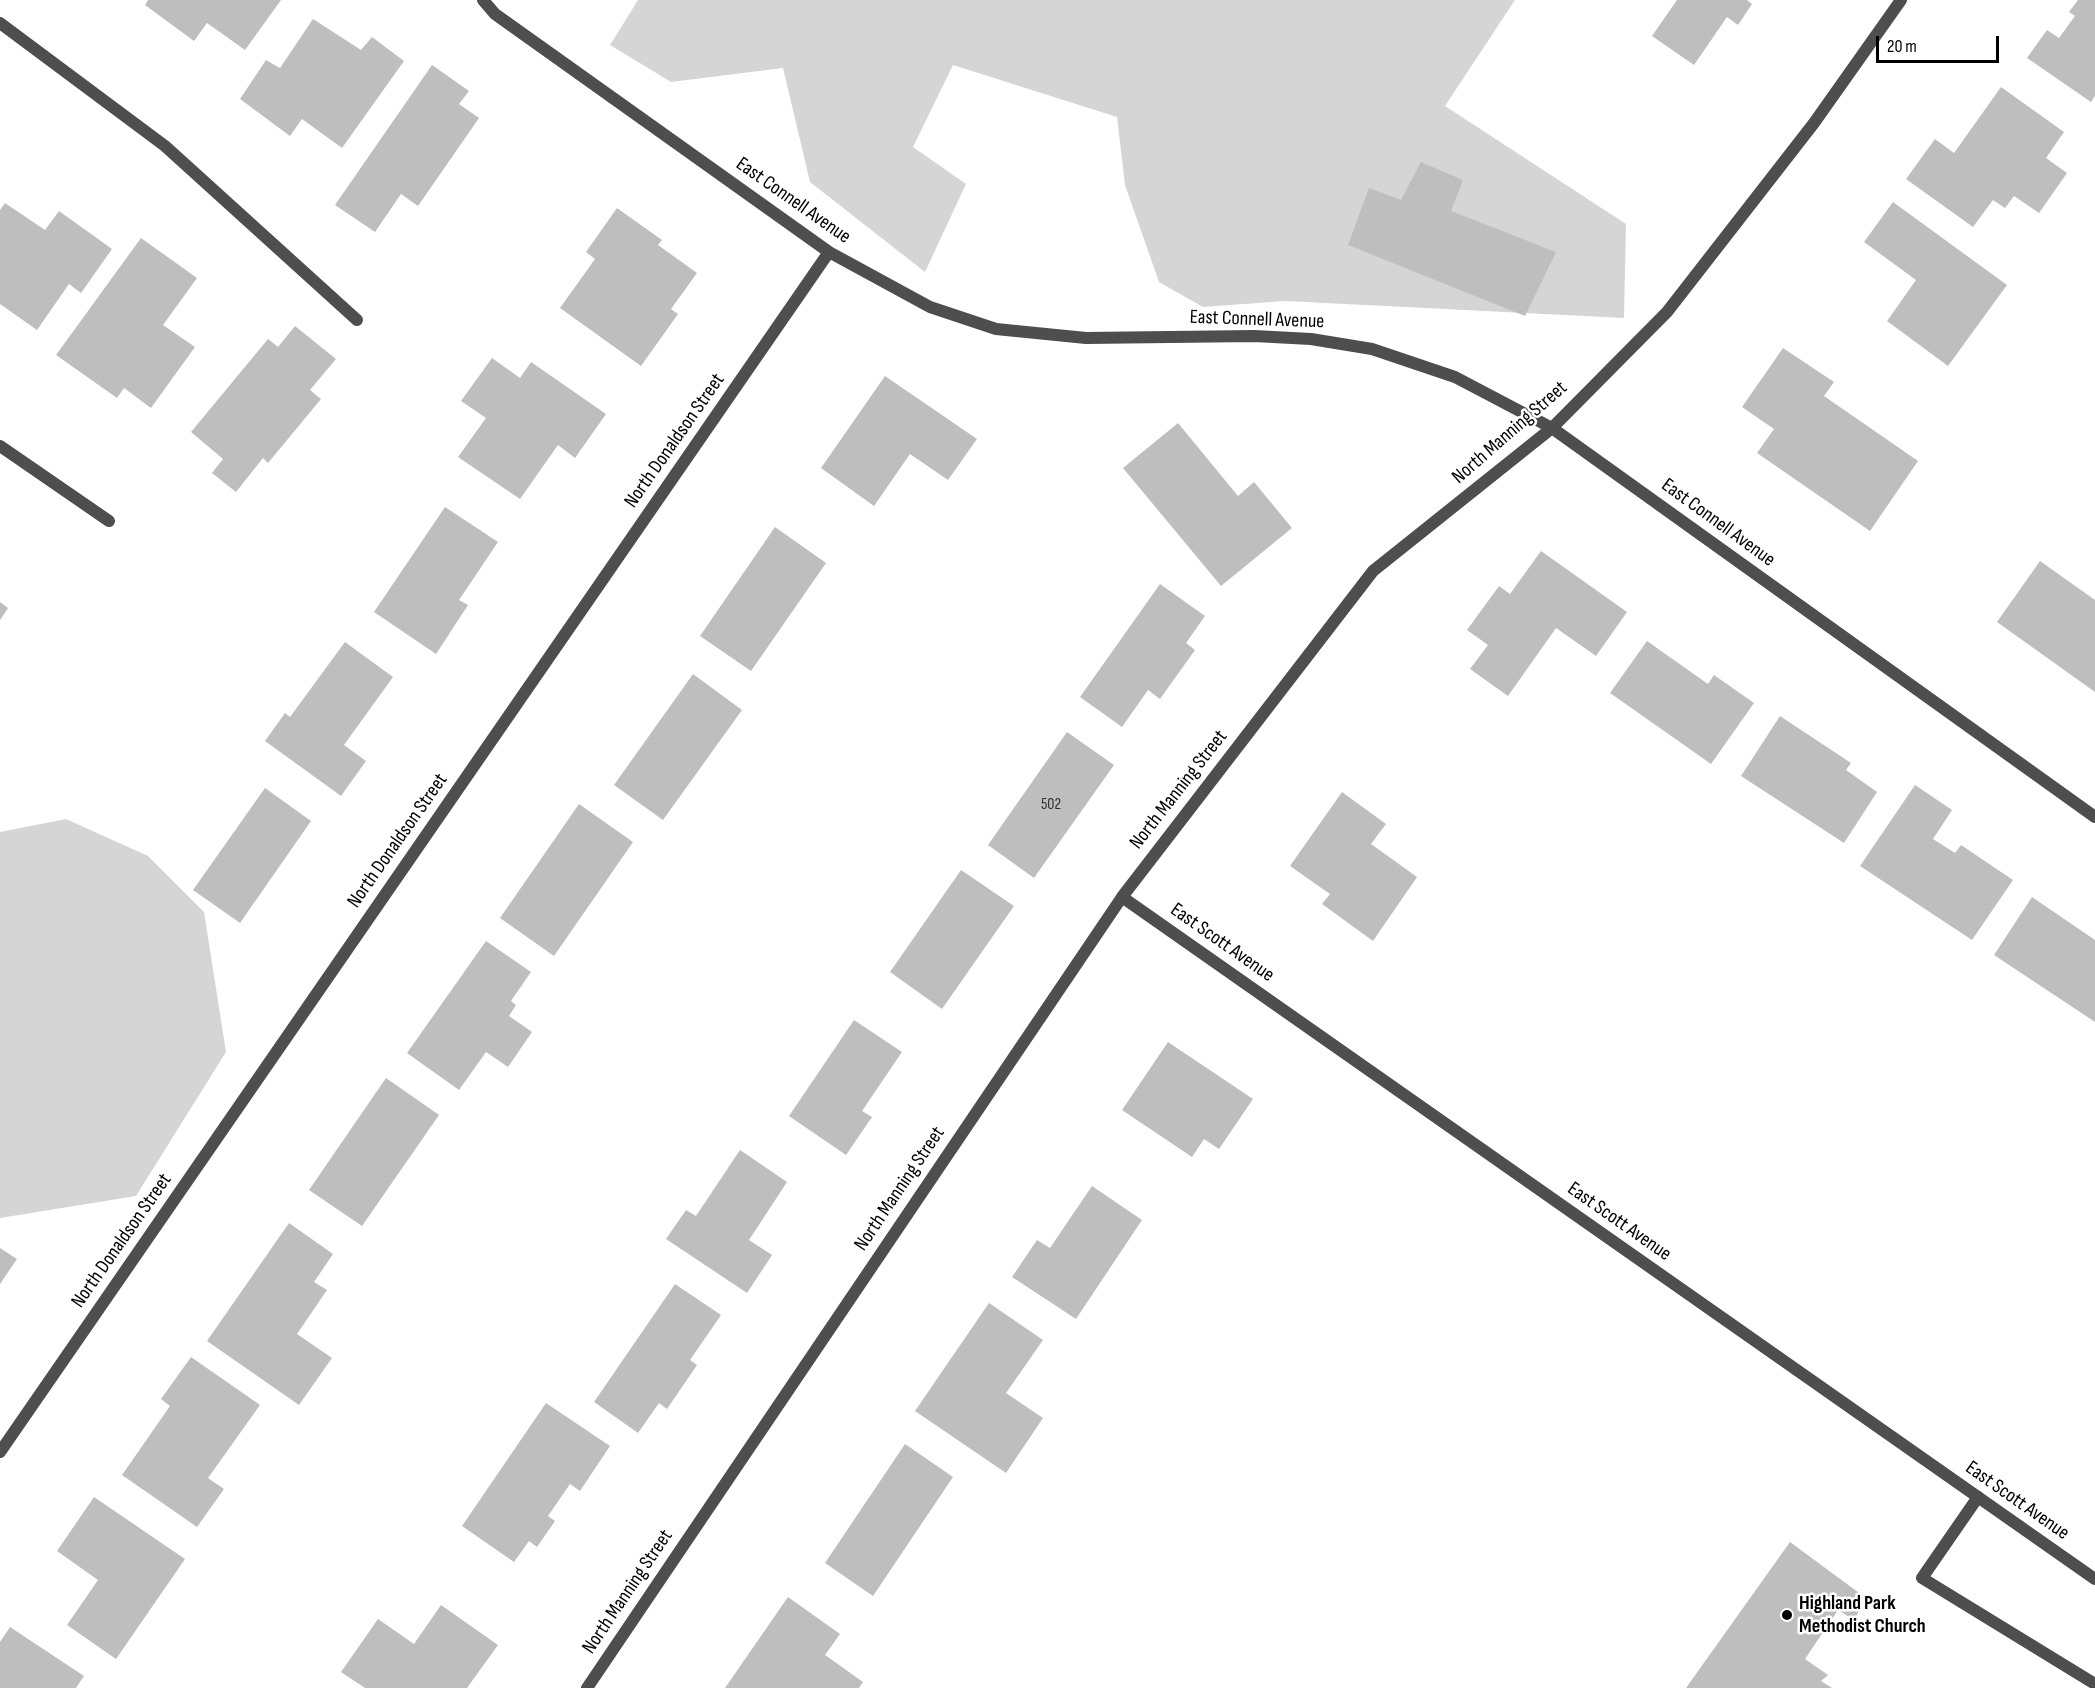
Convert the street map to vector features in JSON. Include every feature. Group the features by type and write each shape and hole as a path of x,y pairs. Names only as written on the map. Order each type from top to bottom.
{"street":[{"name":"East Connell Avenue","path":"483,0 495,14 829,252 930,307 996,328 1086,338 1254,336 1311,339 1372,349 1455,377 1552,428 2095,817"},
{"name":"North Manning Street","path":"587,1688 1122,897 1373,571 1552,428 1667,312 1814,123 1901,0"},
{"path":"0,23 165,146 357,320"},
{"name":"North Donaldson Street","path":"0,1452 829,252"},
{"path":"0,446 109,521"},
{"name":"East Scott Avenue","path":"1122,897 2095,1579"},
{"path":"1978,1497 1922,1578 2095,1684"}],"shaded area":[{"path":"638,0 1515,0 1445,106 1626,224 1624,318 1285,301 1203,307 1159,282 1125,185 1117,117 953,65 913,147 966,184 925,272 810,182 783,68 671,82 610,45"},
{"path":"66,819 148,856 204,912 226,1052 136,1196 0,1218 0,832"}],"building":[{"path":"148,0 281,0 245,50 207,23 194,41 145,5"},
{"path":"1677,0 1747,0 1752,4 1738,25 1727,17 1694,65 1652,36"},
{"path":"2078,0 2095,0 2095,96 2091,102 2027,58 2047,30 2059,38 2075,16 2069,12"},
{"path":"313,19 361,50 372,37 404,61 342,148 302,119 290,136 240,99 266,60 280,68"},
{"path":"432,65 469,91 459,104 479,118 418,206 401,194 375,232 335,205"},
{"path":"2001,87 2064,132 2046,158 2067,173 2039,213 2014,196 2005,208 1993,200 1973,227 1906,179 1935,139 1954,153"},
{"path":"1421,162 1463,180 1451,211 1556,252 1525,316 1348,245 1369,188 1401,200"},
{"path":"1893,202 2007,285 1948,366 1887,321 1916,280 1864,242"},
{"path":"5,203 45,230 59,211 112,249 81,293 69,284 37,330 0,304 0,210"},
{"path":"617,208 662,240 658,245 697,273 671,309 678,314 641,366 560,308 595,259 586,252"},
{"path":"141,238 197,278 163,325 195,347 151,408 124,388 117,398 56,355"},
{"path":"295,326 336,359 310,390 321,399 268,463 263,458 236,492 212,473 223,459 191,432 268,339 278,347"},
{"path":"1783,348 1834,382 1824,396 1918,461 1870,531 1757,453 1774,429 1742,407"},
{"path":"492,358 520,378 531,362 606,414 575,458 558,445 520,499 458,457 486,418 461,401"},
{"path":"885,376 977,439 948,480 910,454 874,506 821,468"},
{"path":"1178,423 1238,496 1254,482 1292,528 1221,586 1123,468"},
{"path":"445,507 498,542 459,600 468,605 436,654 374,612"},
{"path":"775,527 826,563 751,671 700,636"},
{"path":"1541,551 1627,612 1596,656 1556,628 1508,696 1470,669 1488,645 1467,630 1499,586 1510,594"},
{"path":"2040,561 2095,600 2095,692 1997,622"},
{"path":"1160,584 1205,616 1186,643 1195,650 1160,699 1148,690 1122,727 1080,697"},
{"path":"0,602 8,608 0,620"},
{"path":"1647,641 1708,684 1714,675 1754,703 1711,764 1610,693"},
{"path":"345,642 393,677 344,745 366,761 341,796 265,741 285,713 290,717"},
{"path":"693,674 742,710 663,820 614,785"},
{"path":"1780,716 1851,763 1846,770 1877,792 1844,843 1741,776"},
{"path":"1067,732 1114,765 1034,878 988,845"},
{"path":"1915,785 1952,810 1933,839 1955,853 1961,845 2013,880 1972,940 1860,866"},
{"path":"265,788 311,821 240,923 193,890"},
{"path":"1342,792 1386,824 1371,844 1417,877 1373,941 1322,904 1330,894 1290,866"},
{"path":"579,804 633,842 554,956 500,918"},
{"path":"961,870 1014,906 942,1009 890,972"},
{"path":"2032,897 2095,940 2095,1022 1994,955"},
{"path":"486,941 531,972 511,1001 516,1005 509,1016 532,1032 508,1067 486,1052 459,1090 407,1053"},
{"path":"854,1020 902,1052 862,1111 872,1117 846,1155 789,1116"},
{"path":"1168,1042 1253,1099 1219,1149 1204,1139 1192,1157 1122,1110"},
{"path":"386,1078 439,1115 362,1226 309,1190"},
{"path":"740,1150 787,1182 749,1240 772,1255 747,1293 666,1239 686,1210 696,1216"},
{"path":"1092,1186 1142,1220 1076,1319 1012,1277 1037,1240 1050,1248"},
{"path":"289,1223 333,1254 314,1282 327,1290 297,1334 332,1358 299,1405 207,1341"},
{"path":"0,1248 17,1259 0,1284"},
{"path":"675,1284 721,1315 690,1360 697,1365 667,1409 659,1403 638,1433 594,1402"},
{"path":"989,1303 1043,1340 1006,1393 1043,1418 1006,1473 915,1411"},
{"path":"191,1357 260,1405 208,1478 224,1489 197,1527 122,1475 170,1406 161,1399"},
{"path":"546,1403 610,1446 580,1491 570,1484 548,1516 555,1521 537,1547 529,1541 514,1562 462,1526"},
{"path":"905,1444 953,1477 873,1596 825,1563"},
{"path":"94,1497 185,1559 116,1659 67,1625 98,1580 57,1551"},
{"name":"Highland Park Methodist Church","path":"1790,1542 1866,1598 1854,1620 1838,1610 1805,1659 1828,1675 1821,1681 1832,1688 1686,1688"},
{"path":"788,1597 840,1634 825,1655 863,1682 859,1688 725,1688"},
{"path":"441,1605 498,1645 467,1688 365,1688 341,1672 378,1619 414,1644"},
{"path":"10,1627 84,1676 76,1688 0,1688 0,1642"}],"place":[{"name":"Highland Park Methodist Church","path":"1787,1615"}]}
